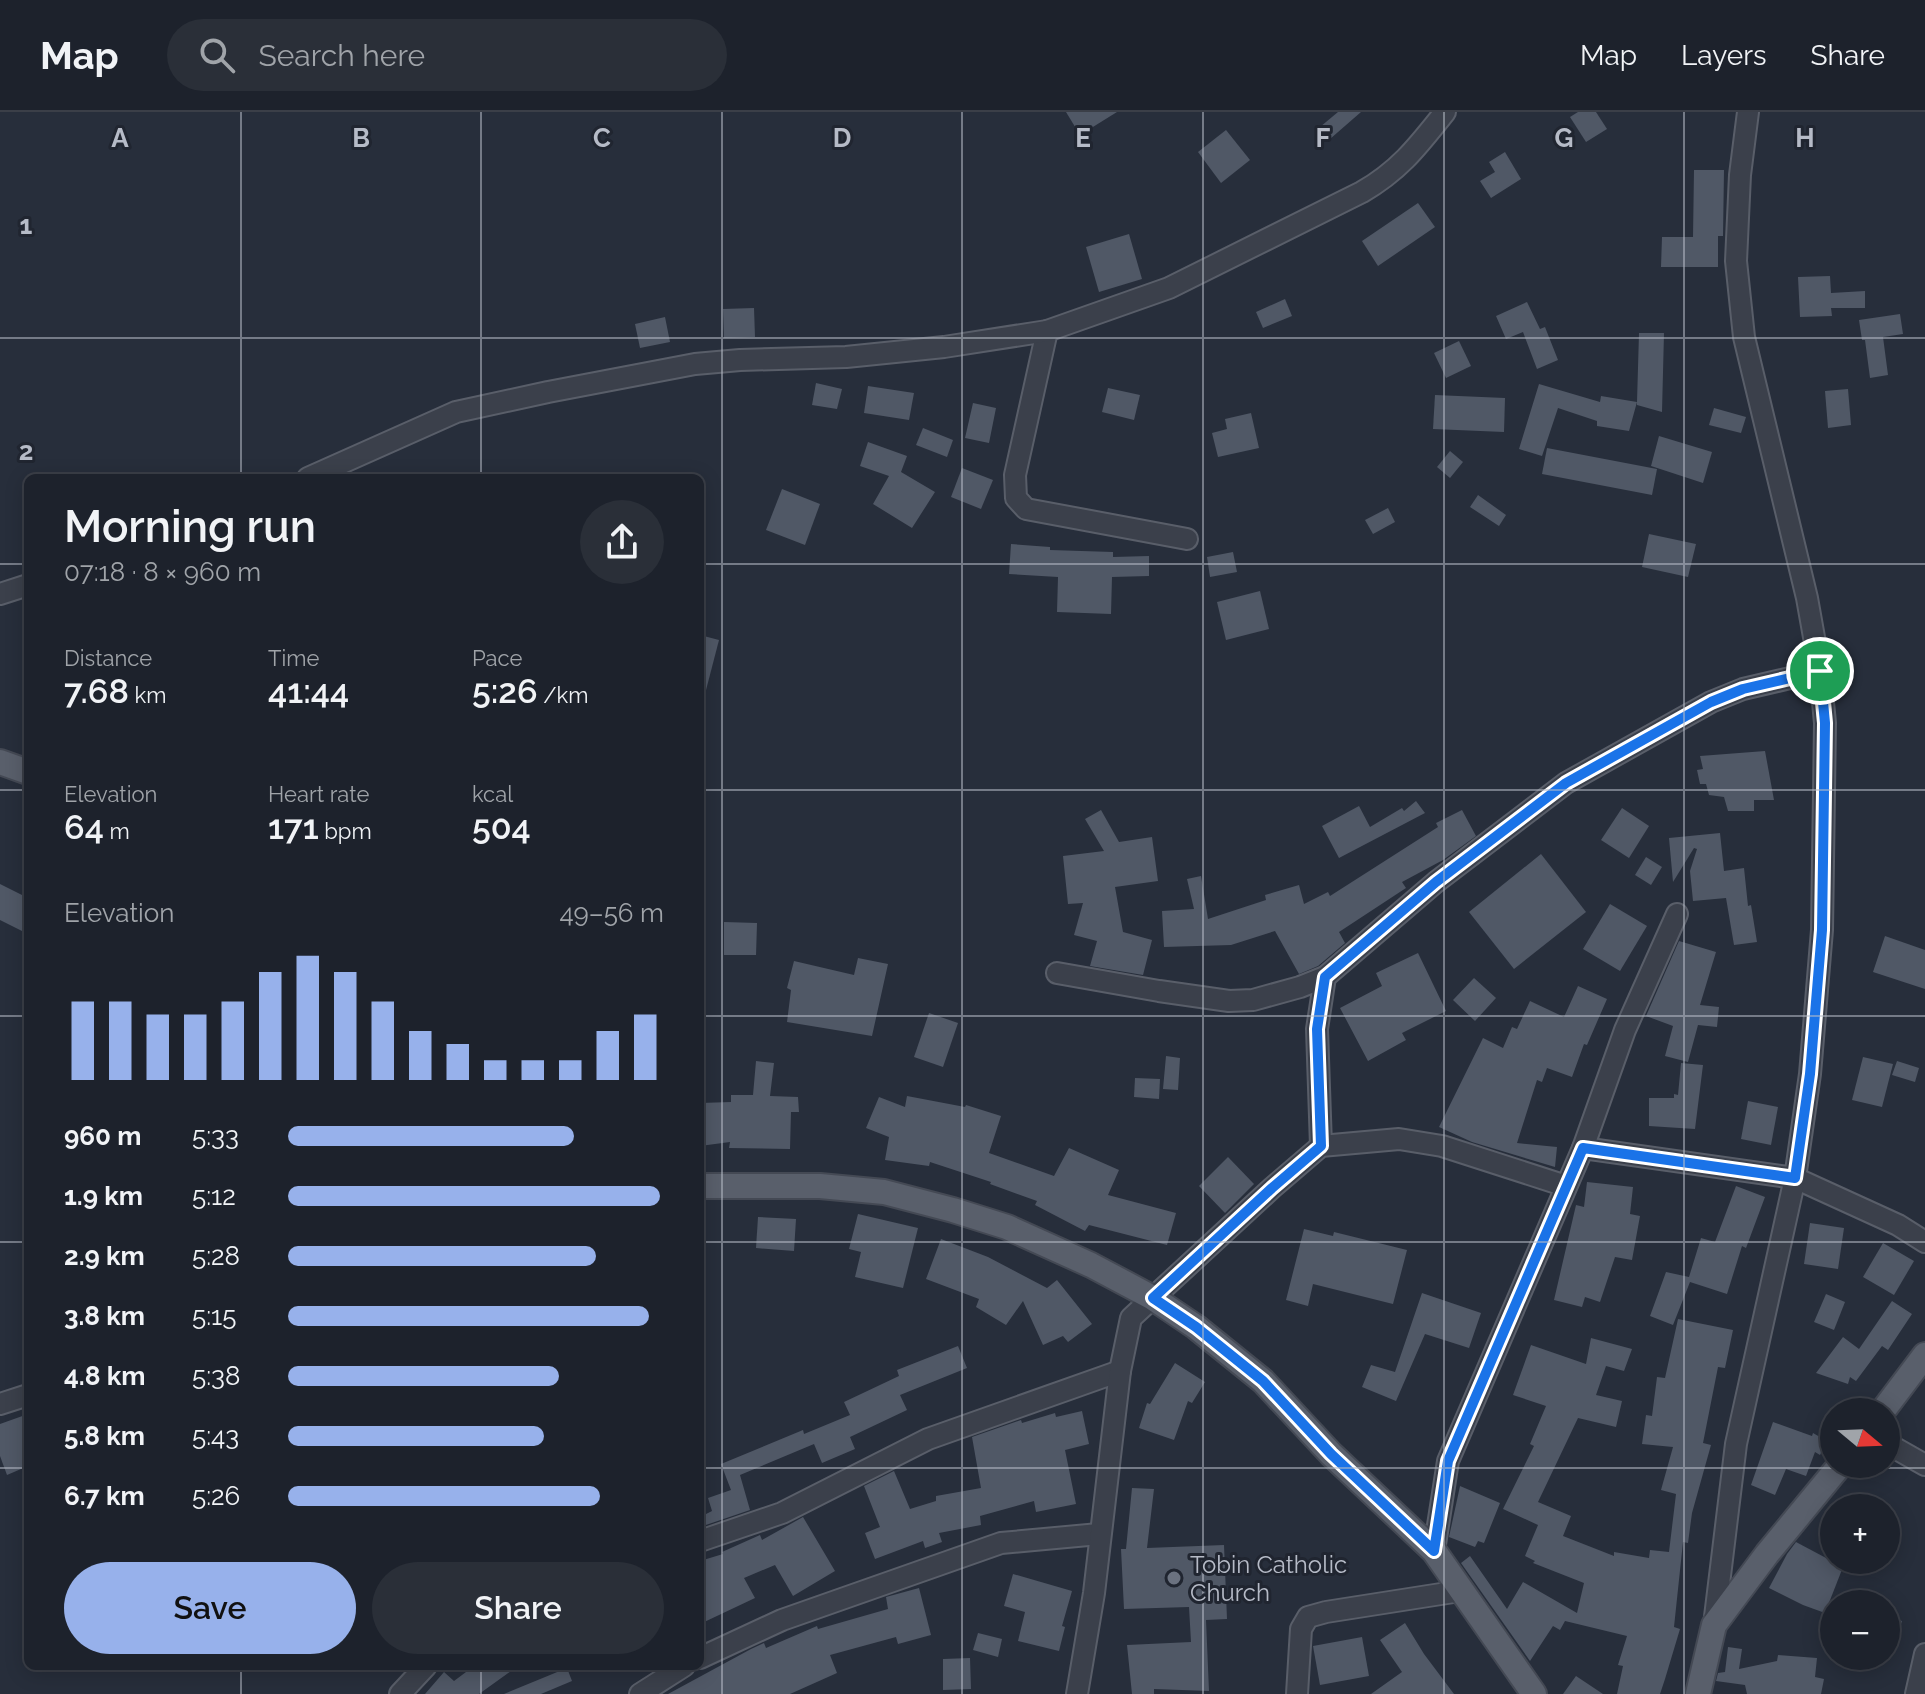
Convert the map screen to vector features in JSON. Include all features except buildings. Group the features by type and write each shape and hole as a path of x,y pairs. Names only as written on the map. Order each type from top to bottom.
{"main road":[{"path":"0,762 24,771"},
{"path":"704,1186 820,1186 884,1192 1007,1227 1091,1265 1153,1298 1196,1327 1263,1381 1331,1454 1434,1551 1534,1694"},
{"path":"1893,1398 1925,1355"},
{"path":"1698,1694 1714,1625 1829,1478"}],"street":[{"path":"317,474 456,412 548,392 695,364 846,357 944,347 1047,331 1169,288 1362,192 1406,161 1445,112"},
{"path":"1714,1625 1736,1444 1795,1178 1810,1074 1822,930 1825,723 1820,671 1807,598 1744,337 1736,261 1740,175 1748,112"},
{"path":"1047,331 1015,475 1016,498 1026,509 1187,539"},
{"path":"0,594 24,586"},
{"path":"1057,973 1229,1001 1253,1000 1325,977 1436,882 1566,783 1711,702 1743,689 1820,671"},
{"path":"1434,1551 1448,1461 1583,1148 1625,1030 1677,914"},
{"path":"1321,1146 1317,1029 1325,977"},
{"path":"1077,1694 1094,1593 1120,1371 1131,1318 1321,1146 1399,1139 1442,1146 1566,1186"},
{"path":"1583,1148 1795,1178 1898,1225 1925,1242"},
{"path":"704,1540 782,1513 928,1439 1120,1371"},
{"path":"0,1404 24,1396"},
{"path":"1900,1451 1925,1465"},
{"path":"704,1656 782,1620 1001,1543 1099,1534"},
{"path":"1297,1694 1301,1629 1308,1617 1460,1591"},
{"path":"1916,1694 1925,1654"},
{"path":"400,1694 422,1670"},
{"path":"640,1694 678,1670"}],"place":[{"name":"Tobin Catholic Church","path":"1174,1578"}],"route":[{"path":"1820,671 1825,723 1822,930 1810,1074 1795,1178 1583,1148 1448,1461 1434,1551 1331,1454 1263,1381 1196,1327 1153,1298 1321,1146 1317,1029 1325,977 1436,882 1566,783 1711,702 1743,689 1820,671"}]}
